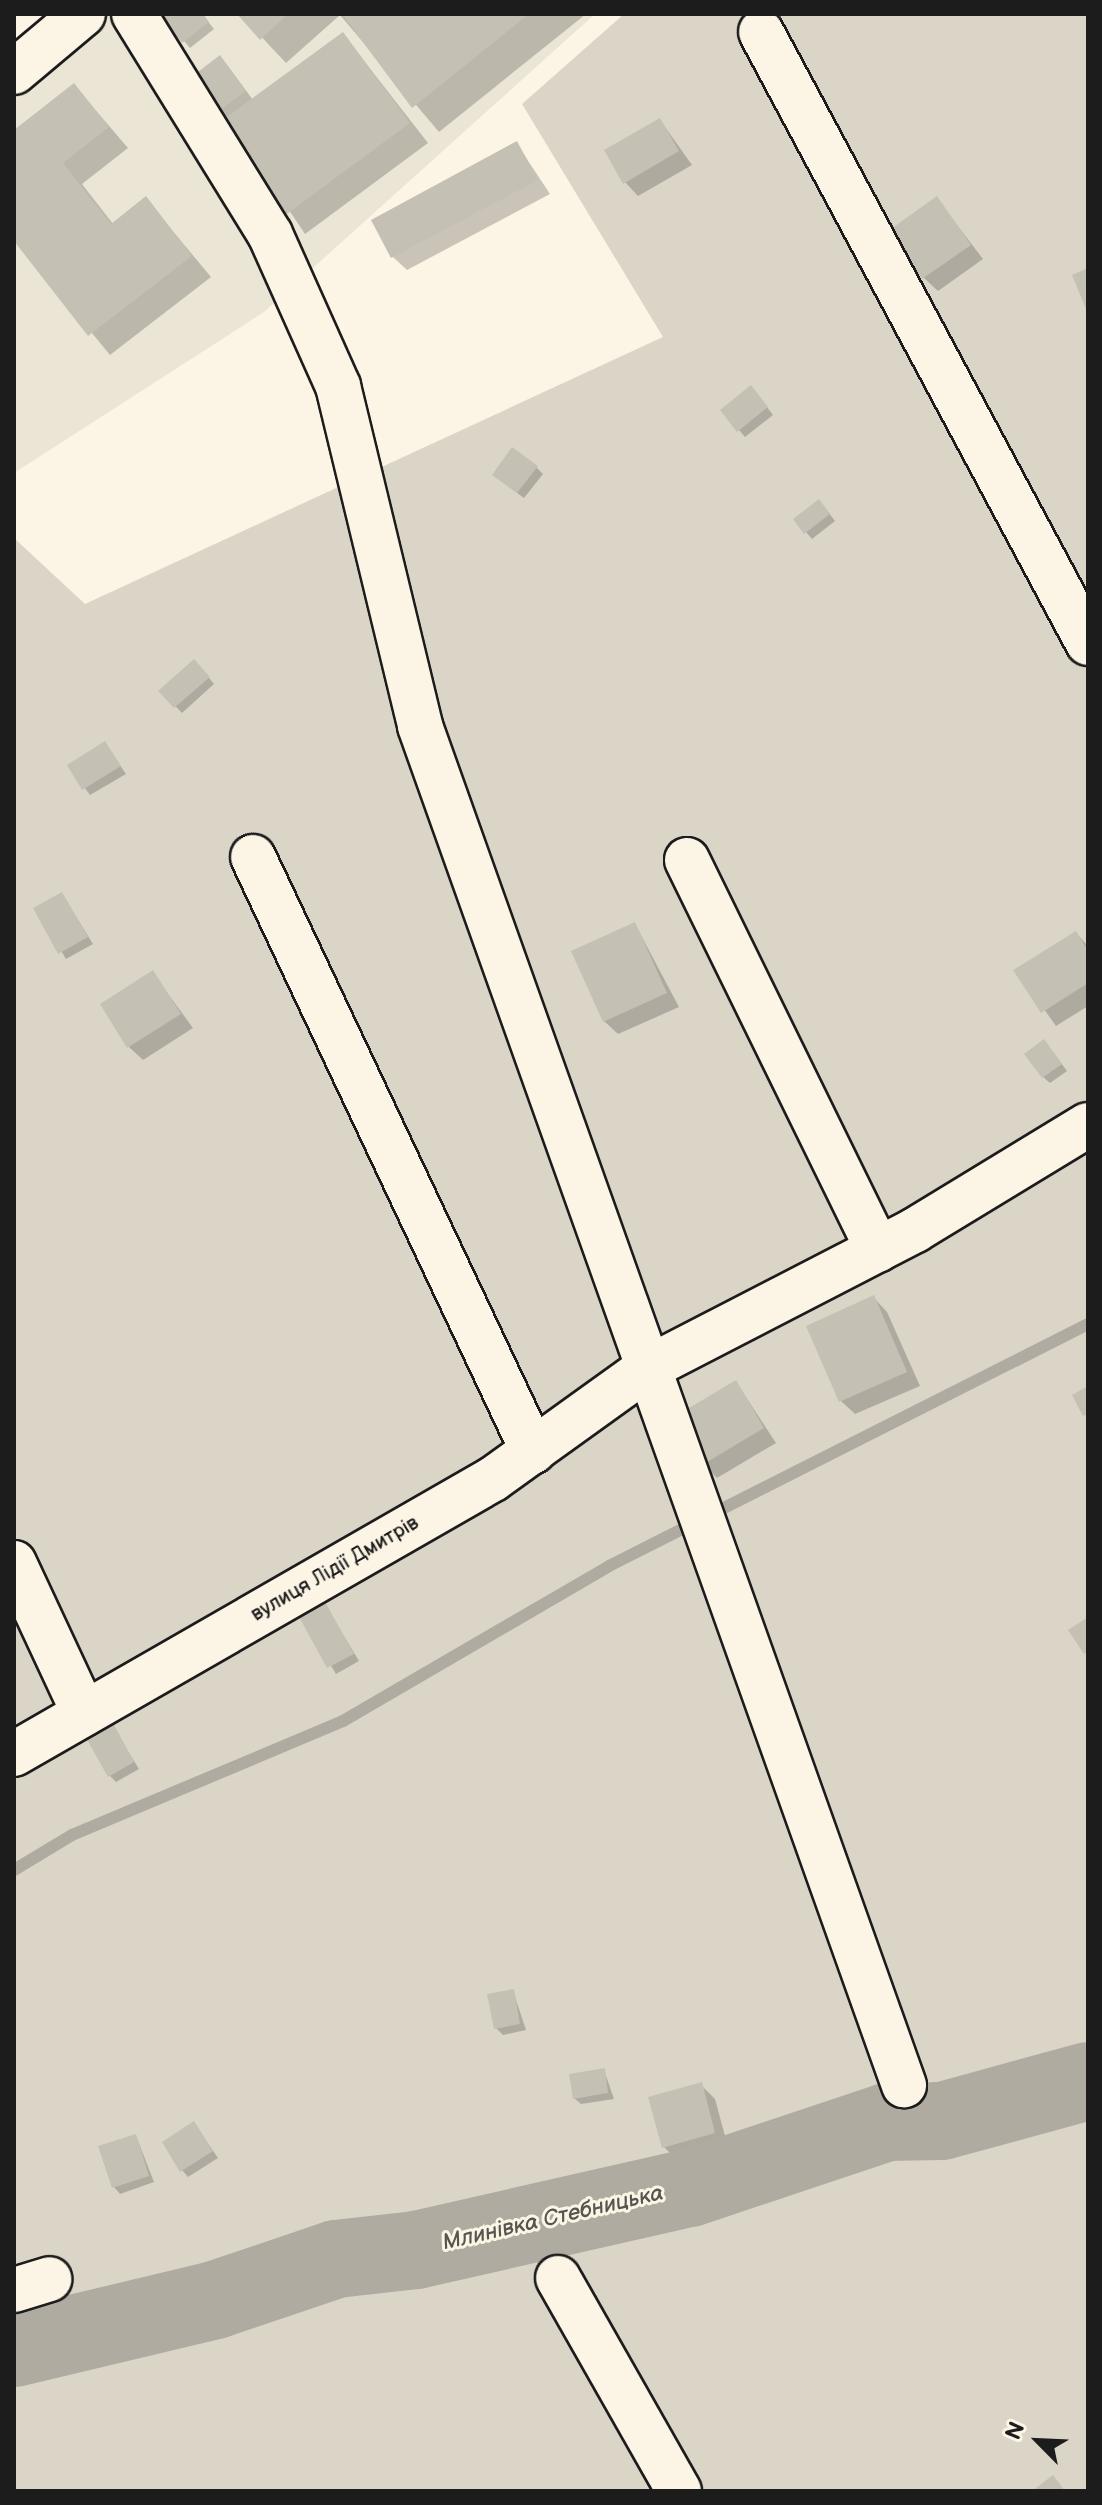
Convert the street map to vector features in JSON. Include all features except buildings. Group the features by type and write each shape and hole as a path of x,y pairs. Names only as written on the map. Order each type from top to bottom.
{"street":[{"path":"14,72 83,14"},
{"path":"134,14 270,234 338,386 420,726 646,1369 904,2085"},
{"path":"761,32 1088,643"},
{"path":"253,857 533,1451"},
{"path":"687,860 878,1250"},
{"name":"вулиця Лідії Дмитрів","path":"14,1754 533,1451 646,1369 878,1250 1088,1125"},
{"path":"14,1563 84,1713"},
{"path":"558,2278 679,2491"}],"shaded area":[{"path":"99,14 595,14 264,312 14,473 14,98"},
{"path":"624,14 1088,14 1088,2491 14,2491 14,538 85,604 663,337 522,104"}],"waterway":[{"path":"14,1870 72,1835 343,1721 609,1566 1088,1324"},
{"name":"Млинівка Стебницька","path":"14,2348 215,2300 336,2259 416,2250 690,2188 887,2122 942,2121 1088,2081"}]}
